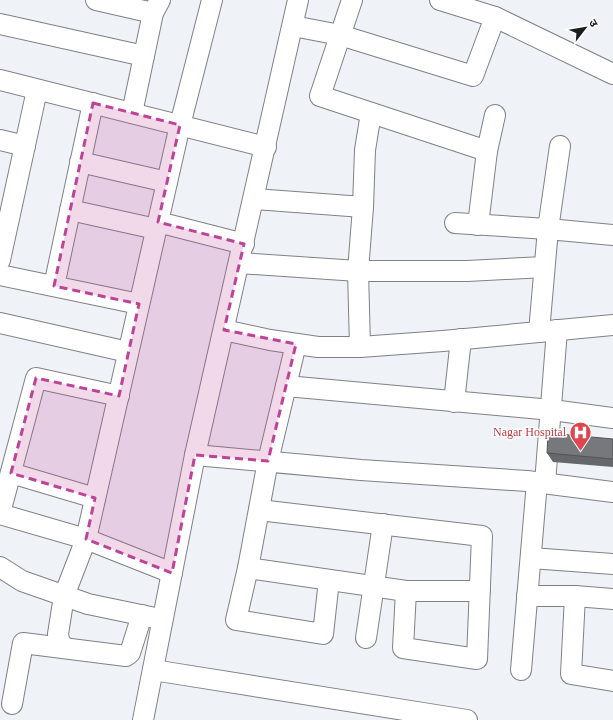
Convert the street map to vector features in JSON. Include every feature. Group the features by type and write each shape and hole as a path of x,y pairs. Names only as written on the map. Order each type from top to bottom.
{"street":[{"path":"64,648 58,640 58,634 64,596 86,539 180,125 212,0"},
{"path":"143,720 195,454 266,147 298,0"},
{"path":"352,0 320,96 487,151"},
{"path":"440,0 495,18 613,74"},
{"path":"103,1 156,7 132,113"},
{"path":"292,26 340,35 473,76 495,18"},
{"path":"0,24 144,56"},
{"path":"0,80 266,147"},
{"path":"0,260 7,191 25,146 37,90"},
{"path":"54,286 93,104"},
{"path":"360,347 358,270 363,207 365,150 371,113"},
{"path":"478,225 487,151 495,115"},
{"path":"0,140 25,146"},
{"path":"521,670 531,558 552,410 544,267 560,146"},
{"path":"80,162 167,182"},
{"path":"254,199 363,207"},
{"path":"70,210 157,225 241,254 358,270 467,271 544,267"},
{"path":"455,223 613,235"},
{"path":"0,275 139,304"},
{"path":"0,323 128,352"},
{"path":"224,330 318,347 360,347 613,325"},
{"path":"454,402 460,339"},
{"path":"296,344 268,461 248,568 236,620 323,634 329,580"},
{"path":"119,396 36,378 0,513 86,539 172,573"},
{"path":"286,386 552,410 613,418"},
{"path":"195,454 541,483 613,492"},
{"path":"11,473 95,498"},
{"path":"259,510 482,536 477,659 403,648 406,591"},
{"path":"366,638 383,524"},
{"path":"531,558 613,564"},
{"path":"0,567 22,582 88,604 163,619"},
{"path":"248,568 406,591 480,591"},
{"path":"527,596 574,596 613,599"},
{"path":"574,596 571,674 613,681"},
{"path":"12,704 24,643 126,656 130,653 142,615"},
{"path":"153,670 467,720"}],"highlighted area":[{"path":"93,103 180,125 158,222 244,244 224,330 296,344 268,461 195,455 172,573 86,539 95,498 11,473 36,378 119,396 139,304 54,286"}],"building":[{"path":"548,433 613,439 613,459 547,453"}],"place":[{"name":"Nagar Hospital","path":"581,452"}]}
